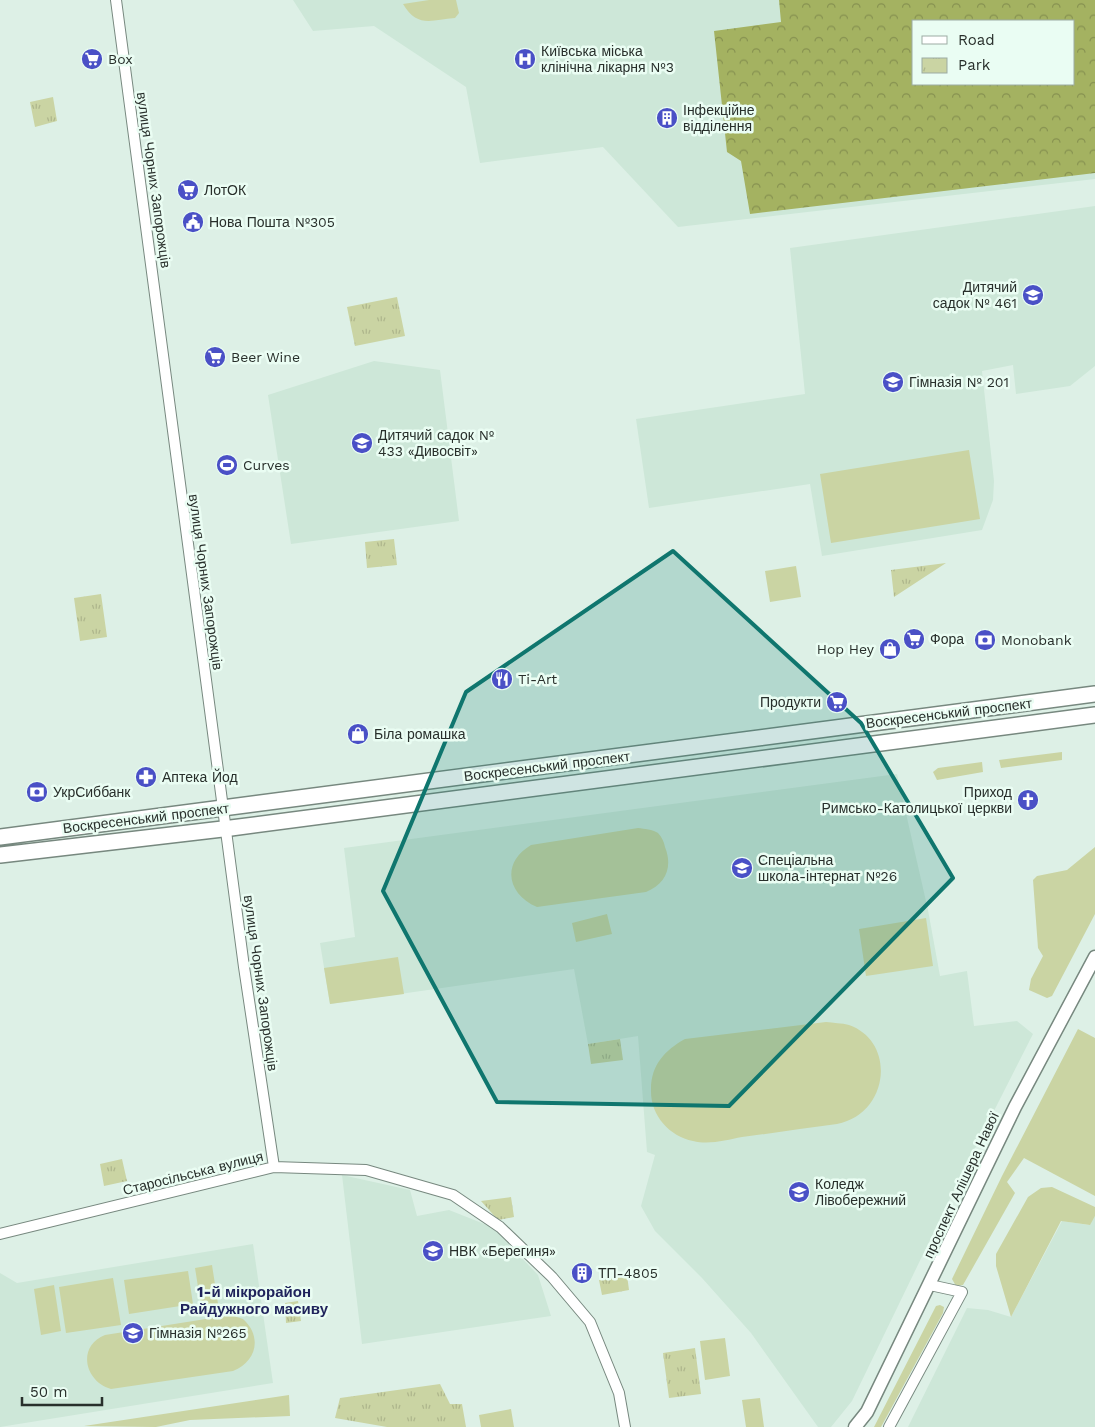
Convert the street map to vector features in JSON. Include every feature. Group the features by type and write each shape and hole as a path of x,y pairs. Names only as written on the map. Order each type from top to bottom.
{"main road":[{"name":"Воскресенський проспект","path":"0,837 1095,694"},
{"name":"Воскресенський проспект","path":"0,855 226,828 1095,715"}],"street":[{"name":"вулиця Чорних Запорожців","path":"116,0 222,808 274,1167"},
{"name":"проспект Алішера Навої","path":"855,1427 867,1412 1015,1107 1095,956"},
{"name":"Старосільська вулиця","path":"0,1234 274,1167 366,1170 453,1196 500,1227 552,1277 590,1322 619,1393 625,1427"},
{"path":"889,1427 962,1292 930,1285"}],"highlighted area":[{"path":"673,551 861,723 953,878 729,1106 497,1102 383,891 466,692"}],"shaded area":[{"path":"293,0 1095,0 1095,179 678,227 603,147 480,163 466,87 374,26 313,31"},
{"name":"Гімназія № 201","path":"1095,206 1095,366 1070,386 1016,394 1013,365 982,371 994,481 993,500 982,530 822,556 810,484 649,508 636,419 805,394 790,248"},
{"name":"Дитячий садок № 433 «Дивосвіт»","path":"374,361 440,370 459,521 291,544 268,395"},
{"path":"897,774 928,910 940,976 967,971 974,1026 1017,1021 1033,1034 960,1178 852,1401 831,1427 818,1427 751,1333 702,1278 655,1231 641,1206 655,1155 647,1152 638,1036 588,1044 574,969 330,1004 320,943 355,937 344,848"},
{"name":"НВК «Берегиня»","path":"342,1175 410,1190 417,1216 449,1210 492,1227 538,1275 551,1316 362,1344"},
{"path":"1095,1216 1095,1427 908,1427 967,1308 988,1310 1011,1317 1062,1221 1089,1225"},
{"name":"Гімназія №265","path":"253,1244 273,1383 0,1427 0,1273 17,1283"}],"green space":[{"path":"429,0 456,0 459,13 455,18 425,21 414,17 403,4"},
{"path":"779,0 1095,0 1095,173 750,214 741,161 727,152 714,31 781,22"},
{"path":"53,97 57,121 35,127 30,102"},
{"path":"397,297 405,336 355,346 347,307"},
{"path":"969,450 980,519 831,543 820,474"},
{"path":"394,539 397,565 367,568 365,542"},
{"path":"946,563 894,597 891,570"},
{"path":"796,566 801,597 770,602 765,571"},
{"path":"101,594 107,637 80,641 74,598"},
{"path":"1062,752 1062,760 1001,768 999,760"},
{"path":"982,762 983,772 937,780 933,772 938,768"},
{"path":"638,828 658,833 662,838 667,854 668,868 666,874 663,880 653,889 646,892 537,907 519,894 514,886 512,869 515,860 521,852 531,845"},
{"path":"1095,847 1095,914 1052,996 1047,998 1029,990 1031,979 1043,956 1038,948 1033,880 1037,876 1067,870"},
{"path":"607,914 612,934 576,942 572,923"},
{"path":"926,918 933,966 866,976 859,929"},
{"path":"398,957 404,994 330,1004 324,968"},
{"path":"826,1022 849,1025 864,1034 875,1046 880,1061 881,1077 876,1093 868,1107 854,1118 837,1124 718,1142 705,1142 693,1141 676,1134 658,1116 654,1107 651,1089 656,1066 665,1053 685,1039"},
{"path":"1078,1029 1095,1038 1095,1196 1024,1158 1007,1182 1015,1193 963,1285 956,1286 952,1279 1002,1176"},
{"path":"620,1039 623,1060 591,1064 588,1044"},
{"path":"122,1159 127,1181 104,1186 100,1164"},
{"path":"1052,1187 1095,1207 1095,1216 1090,1225 1061,1221 1011,1317 996,1266 996,1254 1028,1197 1041,1188"},
{"path":"511,1197 514,1217 498,1220 481,1201"},
{"path":"212,1265 219,1310 202,1312 195,1268"},
{"path":"188,1271 193,1304 129,1314 124,1280"},
{"path":"627,1275 629,1290 602,1295 599,1280"},
{"path":"113,1278 121,1325 66,1333 59,1287"},
{"path":"54,1285 61,1331 41,1335 34,1289"},
{"path":"298,1301 301,1321 286,1323 285,1303"},
{"path":"936,1306 944,1307 943,1313 881,1427 874,1427"},
{"path":"231,1315 243,1319 253,1333 255,1341 252,1355 247,1362 233,1371 111,1389 95,1379 87,1363 90,1347 96,1340 105,1335"},
{"path":"725,1338 730,1376 705,1380 700,1341"},
{"path":"695,1348 701,1394 669,1398 663,1353"},
{"path":"440,1384 450,1404 462,1404 466,1427 387,1427 335,1418 340,1398"},
{"path":"289,1395 290,1416 190,1420 156,1427 84,1426"},
{"path":"760,1398 764,1427 746,1427 742,1400"},
{"path":"511,1409 514,1427 481,1427 479,1415"}],"place":[{"name":"Box","path":"92,59"},
{"name":"Київська міська клінічна лікарня №3","path":"525,59"},
{"name":"Інфекційне відділення","path":"667,118"},
{"name":"ЛотОК","path":"188,190"},
{"name":"Нова Пошта №305","path":"193,222"},
{"name":"Дитячий садок № 461","path":"1033,295"},
{"name":"Beer Wine","path":"215,357"},
{"name":"Гімназія № 201","path":"893,382"},
{"name":"Дитячий садок № 433 «Дивосвіт»","path":"362,443"},
{"name":"Curves","path":"227,465"},
{"name":"Фора","path":"914,639"},
{"name":"Monobank","path":"985,640"},
{"name":"Hop Hey","path":"890,649"},
{"name":"Ti-Art","path":"502,679"},
{"name":"Продукти","path":"837,702"},
{"name":"Біла ромашка","path":"358,734"},
{"name":"Аптека Йод","path":"146,777"},
{"name":"УкрСиббанк","path":"37,792"},
{"name":"Приход Римсько-Католицької церкви","path":"1028,800"},
{"name":"Спеціальна школа-інтернат №26","path":"742,868"},
{"name":"Коледж Лівобережний","path":"799,1192"},
{"name":"НВК «Берегиня»","path":"433,1251"},
{"name":"ТП-4805","path":"582,1273"},
{"name":"Гімназія №265","path":"133,1333"}],"district":[{"name":"1-й мікрорайон Райдужного масиву","path":"254,1300"}]}
